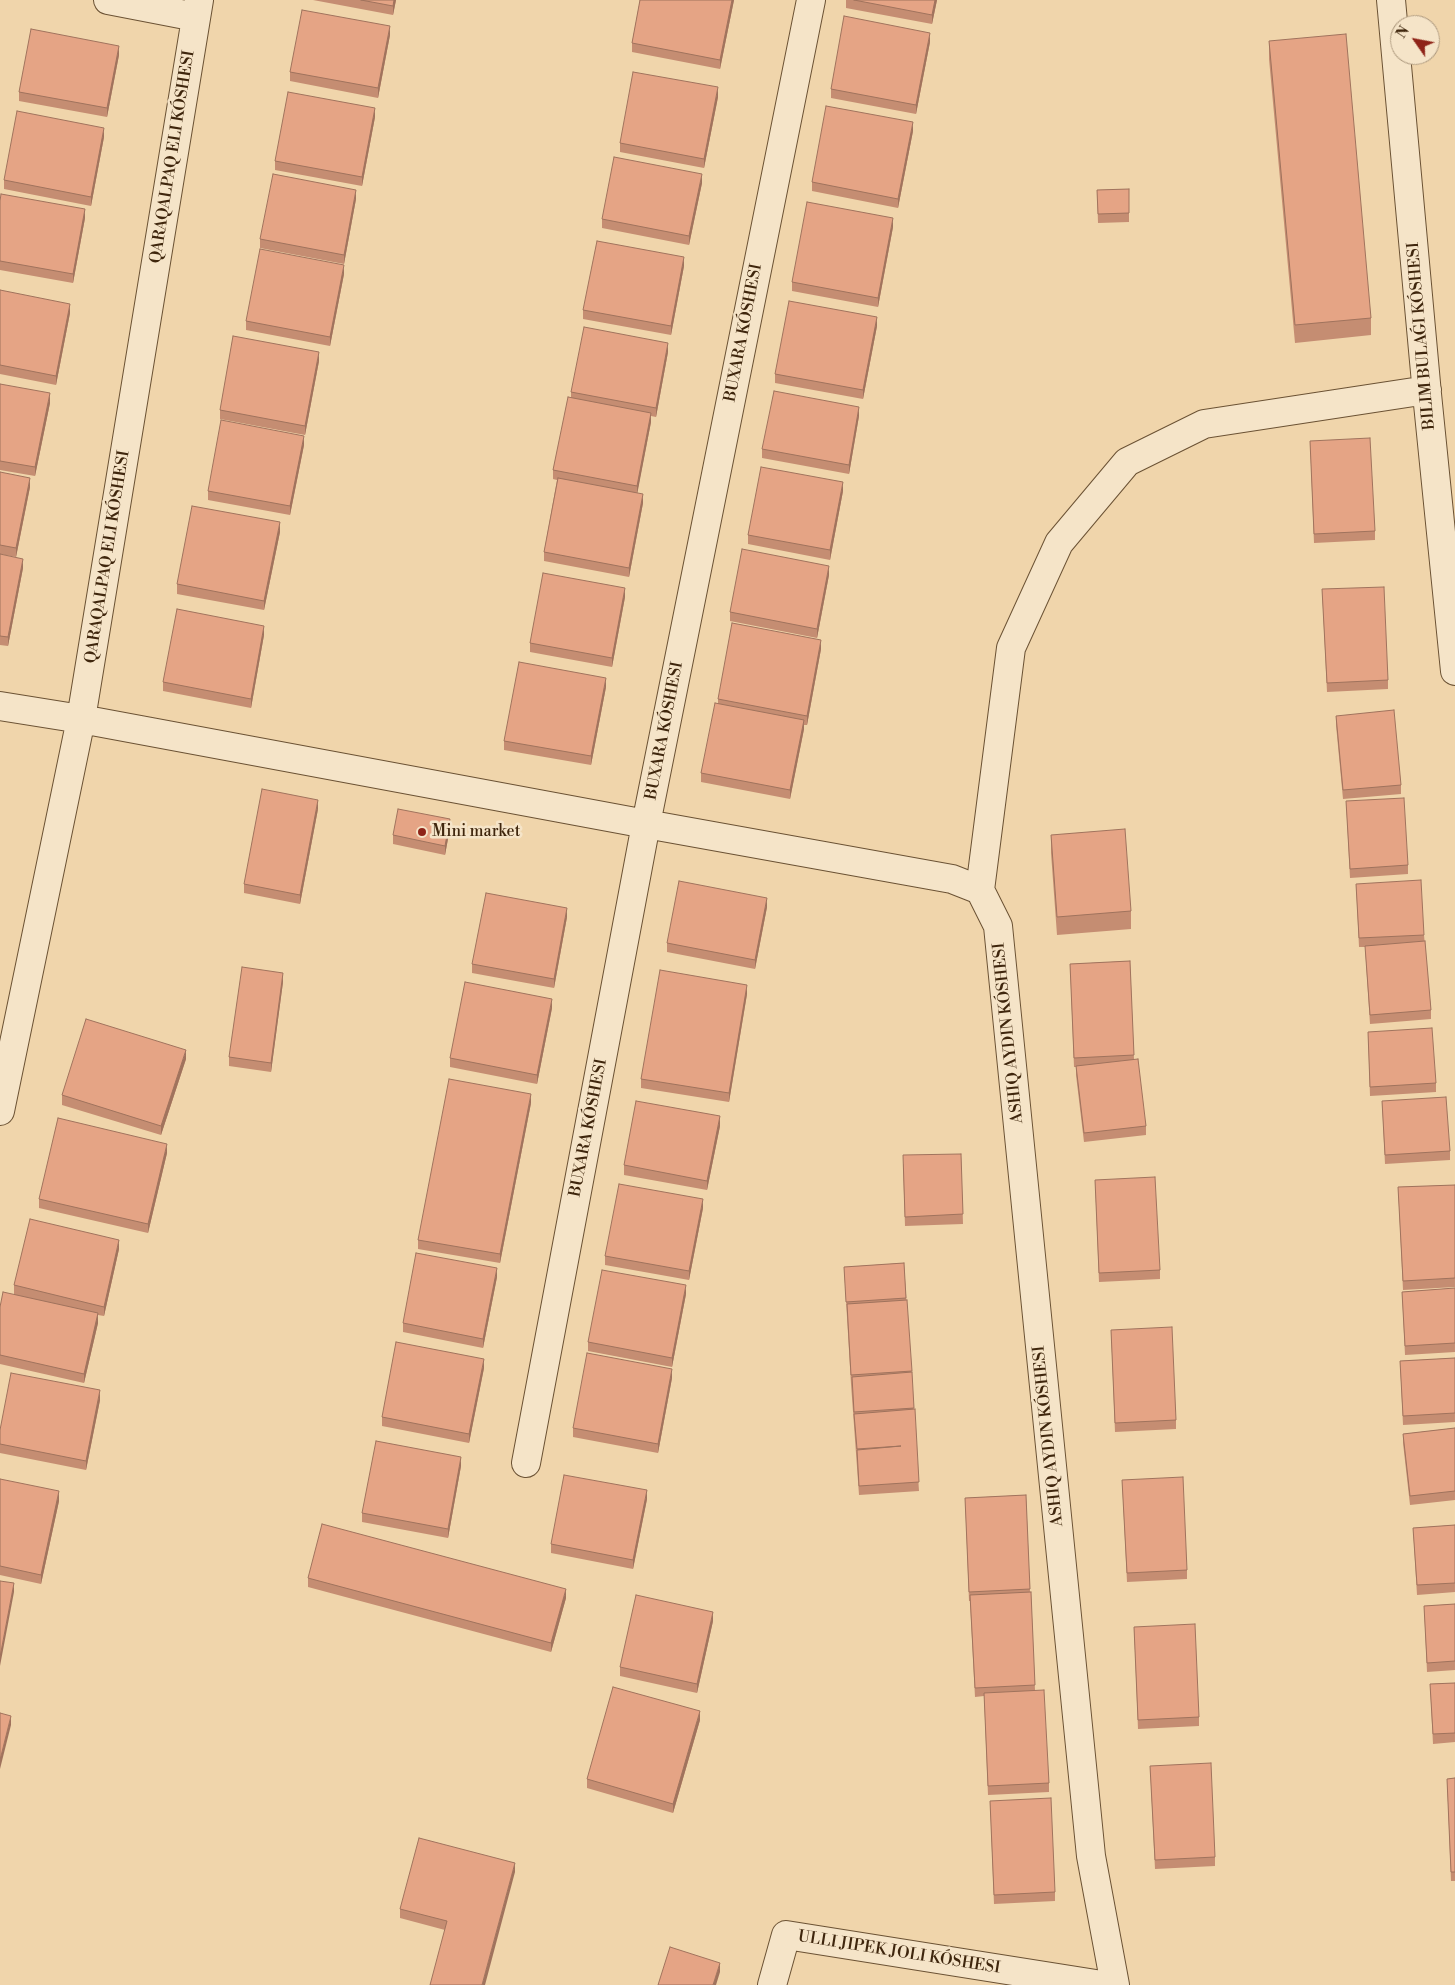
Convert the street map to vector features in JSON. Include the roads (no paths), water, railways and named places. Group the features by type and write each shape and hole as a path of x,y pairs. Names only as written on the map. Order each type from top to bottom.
{"street":[{"path":"108,0 198,8"},
{"name":"BUXARA KÓSHESI","path":"526,1463 646,824 811,0"},
{"path":"1392,0 1427,390 1455,671"},
{"name":"QARAQALPAQ ELI KÓSHESI","path":"0,1111 82,719 198,8"},
{"path":"1115,1985 1091,1856 998,926 980,890 1010,648 1059,543 1127,462 1204,424 1427,390"},
{"path":"0,706 82,719 952,879 980,890"},
{"path":"772,1985 786,1934 1102,1985"}],"place":[{"name":"Mini market","path":"422,832"}]}
